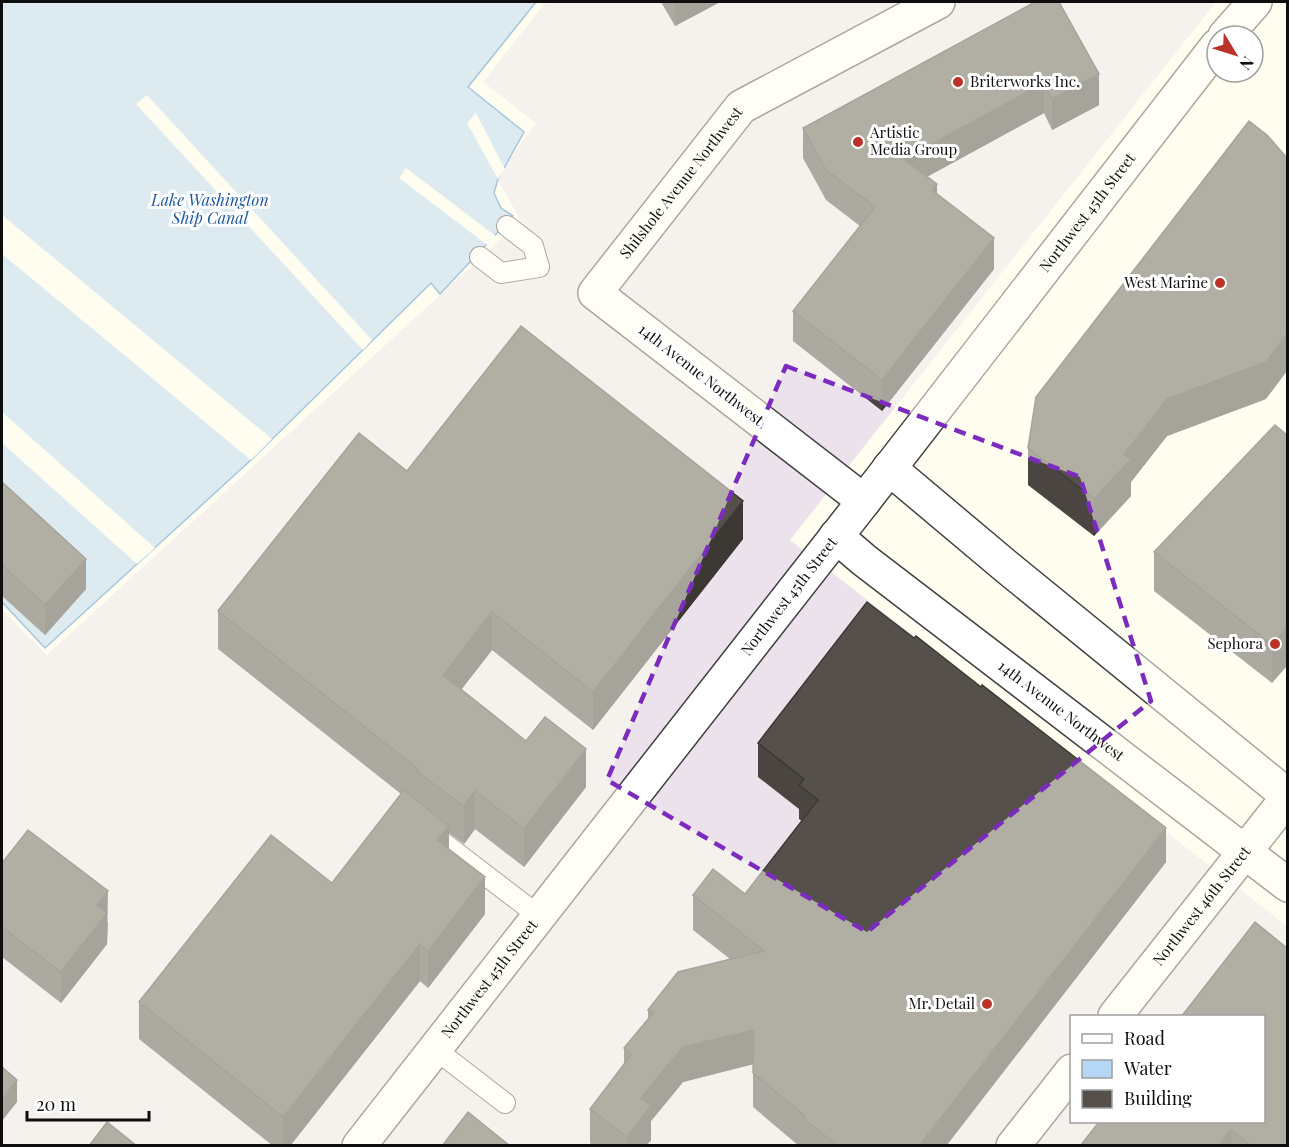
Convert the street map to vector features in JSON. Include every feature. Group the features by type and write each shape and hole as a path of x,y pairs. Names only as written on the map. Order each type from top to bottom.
{"street":[{"name":"Shilshole Avenue Northwest","path":"596,293 741,107 938,2"},
{"path":"1236,24 1255,2"},
{"name":"Northwest 45th Street","path":"359,1146 1205,61"},
{"name":"14th Avenue Northwest","path":"596,293 864,501"},
{"path":"889,468 1287,796"},
{"name":"14th Avenue Northwest","path":"836,536 864,560 1287,885"},
{"name":"Northwest 46th Street","path":"1117,1015 1287,796"},
{"path":"1013,1146 1070,1072"}],"lane":[{"path":"480,257 501,273 538,267 533,246 507,226"},
{"path":"414,820 539,916"},
{"path":"435,1048 505,1103"}],"highlighted area":[{"path":"786,366 1080,477 1151,701 867,932 607,780"}],"shaded area":[{"path":"546,2 1216,2 790,540 1287,926 1287,1145 2,1145 2,610 47,655 521,221 497,178 536,123 483,82"}],"water":[{"name":"Lake Washington Ship Canal","path":"2,2 536,2 468,87 524,132 498,179 494,193 501,208 513,216 440,294 431,283 251,460 45,648 2,602"}],"pier":[{"path":"147,95 372,340 363,350 136,104"},
{"path":"476,113 505,169 498,179 467,123"},
{"path":"406,168 497,237 490,247 399,178"},
{"path":"2,215 272,439 251,460 2,254"},
{"path":"2,412 155,548 137,564 2,443"}],"building":[{"path":"1035,2 1059,2 1099,74 1052,99 1044,83 904,159 937,184 932,190 994,238 882,380 793,311 875,207 826,170 803,128"},
{"name":"West Marine","path":"1249,121 1267,135 1287,158 1287,334 1266,362 1167,399 1124,454 1131,459 1094,499 1028,448 1036,397"},
{"path":"521,326 743,501 593,692 492,612 443,675 526,741 545,717 586,749 524,829 475,791 464,806 417,772 419,770 218,611 359,433 407,471"},
{"path":"1275,425 1287,435 1287,627 1272,645 1154,552"},
{"path":"2,482 86,559 45,605 2,565"},
{"path":"867,602 914,638 916,636 981,687 982,685 1166,828 919,1146 838,1146 753,1073 754,1030 683,1047 641,1098 651,1106 627,1137 590,1109 631,1055 624,1048 654,1012 648,1010 678,972 764,951 693,895 713,869 745,894 818,800 799,785 804,779 758,743"},
{"path":"404,790 449,826 437,840 485,877 428,951 420,944 283,1117 139,1002 271,835 332,883"},
{"path":"28,830 108,891 97,905 107,913 61,972 2,927 2,863"},
{"path":"1255,922 1287,948 1287,1146 1251,1146 1231,1130 1219,1146 1080,1146 1098,1123 1265,1123 1265,1015 1183,1015"},
{"path":"2,1067 17,1080 2,1100"},
{"path":"468,1112 510,1146 442,1146"},
{"path":"107,1122 137,1146 89,1146"}],"place":[{"name":"Briterworks Inc.","path":"958,82"},
{"name":"Artistic Media Group","path":"858,142"},
{"name":"West Marine","path":"1220,283"},
{"name":"Sephora","path":"1275,644"},
{"name":"Mr. Detail","path":"987,1004"}]}
